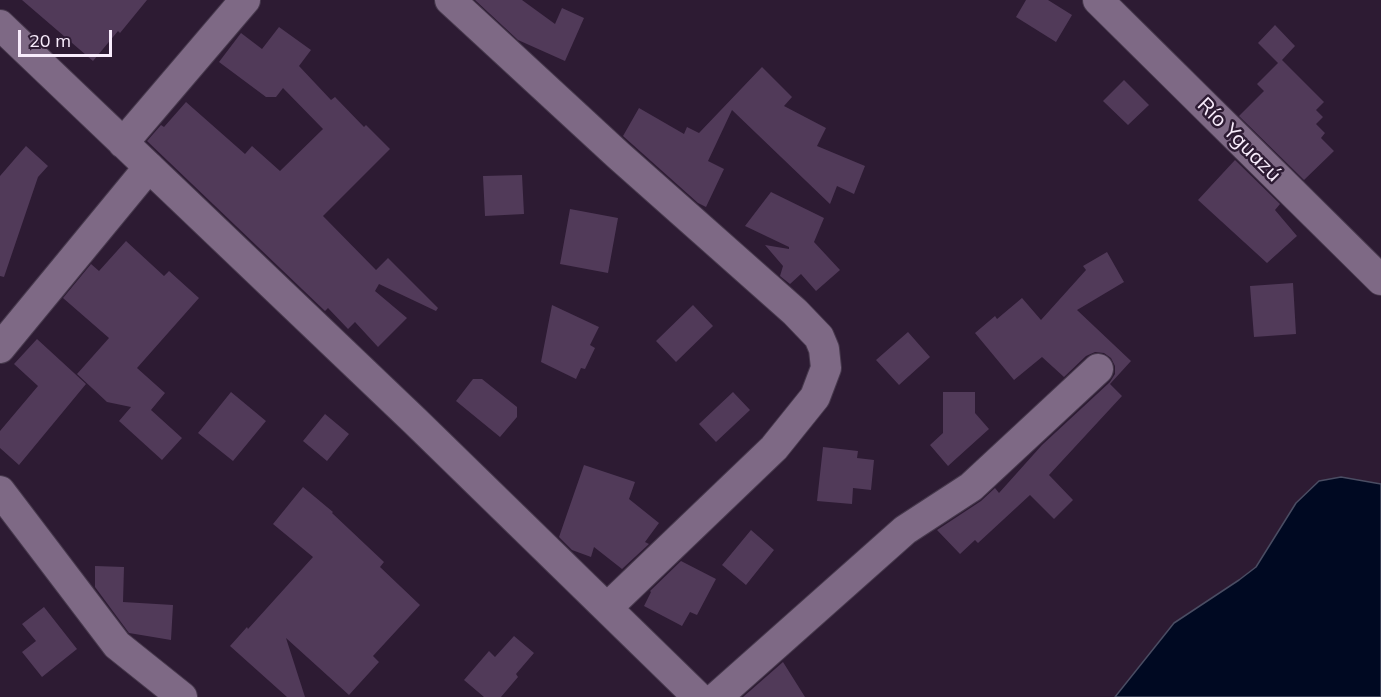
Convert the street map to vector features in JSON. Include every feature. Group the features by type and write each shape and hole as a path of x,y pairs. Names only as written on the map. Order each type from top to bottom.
{"street":[{"path":"123,143 245,0"},
{"path":"450,0 618,155 795,312 819,337 824,349 826,368 815,397 774,448 607,608"},
{"name":"Río Yguazú","path":"1098,0 1381,280"},
{"path":"0,25 416,422 698,697"},
{"path":"0,348 149,167"},
{"path":"717,697 905,530 971,487 1098,369"},
{"path":"0,490 117,645 182,697"}],"water":[{"path":"1341,477 1381,484 1381,697 1115,697 1174,623 1256,567 1296,503 1319,481"}],"building":[{"path":"22,0 147,0 93,61"},
{"path":"475,0 522,0 555,24 562,8 584,18 565,61 518,40"},
{"path":"1026,0 1048,0 1072,15 1056,42 1016,17"},
{"path":"1275,25 1295,46 1282,60 1324,102 1316,110 1323,117 1316,124 1325,133 1321,138 1334,151 1304,180 1239,116 1264,91 1257,84 1278,63 1258,43"},
{"path":"279,27 311,50 299,66 331,100 335,97 364,127 366,125 390,149 323,216 376,270 388,258 438,308 436,311 379,284 375,291 407,318 378,347 355,322 348,329 328,308 325,311 147,141 161,125 164,127 186,102 245,154 252,146 280,171 323,129 283,88 276,97 266,97 219,62 241,33 262,49"},
{"path":"762,67 792,97 784,106 826,128 817,146 865,166 854,194 837,186 830,204 732,110 708,161 724,169 706,207 698,203 623,136 639,108 684,134 687,127 699,133"},
{"path":"1124,80 1149,105 1128,125 1103,101"},
{"path":"26,146 48,166 38,177 4,277 0,276 0,176"},
{"path":"1235,160 1280,204 1275,210 1297,236 1267,263 1198,200"},
{"path":"522,175 524,214 485,216 483,176"},
{"path":"771,192 824,218 814,242 840,270 816,291 801,274 790,284 780,276 783,266 765,245 789,249 789,247 745,226"},
{"path":"570,209 618,218 608,273 560,264"},
{"path":"126,241 164,276 169,271 199,298 137,368 165,393 151,410 182,438 162,460 119,421 131,407 107,402 77,374 109,338 63,298 91,264 99,271"},
{"path":"1107,252 1124,282 1077,310 1131,361 1110,384 1122,396 1049,475 1073,500 1054,519 1030,495 978,543 975,540 960,554 937,530 981,501 995,488 999,493 1042,445 1110,382 1115,374 1115,366 1111,358 1104,353 1095,352 1086,356 1064,377 1042,357 1014,380 975,333 995,316 997,319 1022,298 1041,320 1086,270 1083,266"},
{"path":"1293,283 1296,334 1254,337 1250,286"},
{"path":"552,305 599,327 590,345 595,348 585,369 581,368 576,379 541,362"},
{"path":"693,305 713,326 676,362 656,341"},
{"path":"908,332 930,357 899,385 876,360"},
{"path":"37,339 86,384 19,465 0,448 0,431 38,386 14,364"},
{"path":"473,379 482,379 517,407 517,417 500,437 456,401"},
{"path":"231,392 266,421 233,461 198,433"},
{"path":"733,392 750,410 716,442 699,424"},
{"path":"943,392 975,392 975,413 989,429 948,466 930,445 943,433"},
{"path":"325,414 349,434 327,461 303,441"},
{"path":"823,447 858,451 857,458 874,460 871,490 853,488 852,504 817,501"},
{"path":"584,465 635,482 629,499 659,523 645,542 649,544 622,569 594,547 591,557 572,550 559,537"},
{"path":"303,487 333,512 384,562 380,567 420,605 373,656 379,662 349,695 286,638 305,697 287,697 230,646 313,557 273,524"},
{"path":"751,530 774,550 746,585 722,565"},
{"path":"681,561 716,579 697,615 690,612 682,626 644,606 650,591"},
{"path":"95,566 124,567 123,602 173,605 171,640 129,633 95,587"},
{"path":"44,607 77,649 42,677 22,652 36,641 22,624"},
{"path":"514,636 534,653 516,674 518,677 501,697 484,697 464,680 489,651 495,657"},
{"path":"783,662 805,697 743,697"}]}
